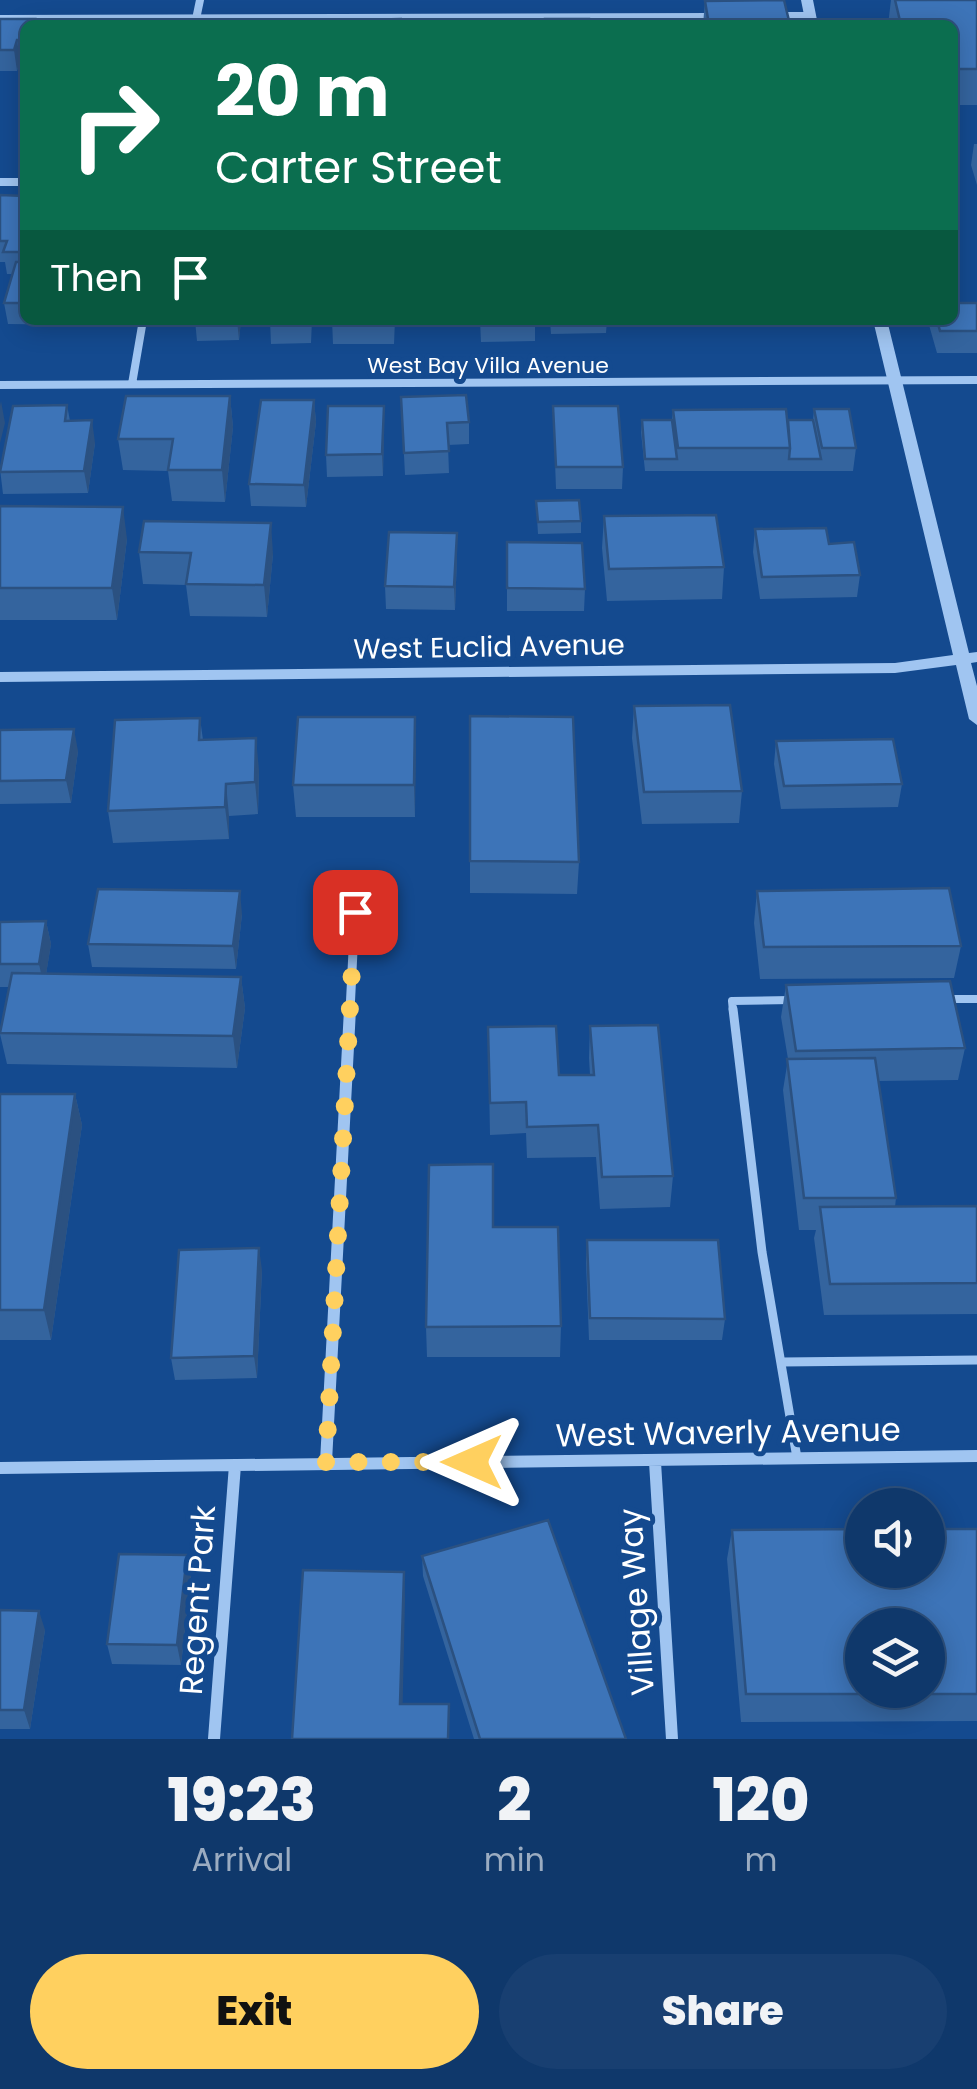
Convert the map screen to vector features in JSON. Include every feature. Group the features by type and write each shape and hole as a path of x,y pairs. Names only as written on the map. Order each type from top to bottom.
{"street":[{"path":"374,20 731,16"},
{"path":"771,16 804,20"},
{"path":"0,18 98,20"},
{"path":"132,384 141,325"},
{"path":"881,325 970,658 977,719"},
{"name":"West Bay Villa Avenue","path":"0,385 977,380"},
{"name":"West Euclid Avenue","path":"0,678 895,668 970,658"},
{"path":"326,1462 355,912"},
{"name":"West Waverly Avenue","path":"0,1468 977,1456"},
{"name":"Village Way","path":"655,1462 672,1739"},
{"name":"Regent Park","path":"214,1739 235,1465"}],"lane":[{"path":"939,999 977,998"},
{"path":"797,1458 762,1252 732,1001 808,1000"},
{"path":"782,1362 977,1360"}],"building":[{"path":"784,0 789,20 708,20 705,1"},
{"path":"895,0 977,0 977,69 958,69 958,20 900,20"},
{"path":"0,19 35,19 20,20 20,40 14,50 0,50"},
{"path":"0,195 20,196 20,252 3,252 7,241 0,241"},
{"path":"16,262 20,262 20,303 4,303"},
{"path":"958,303 977,303 977,331 940,331 938,325 958,325"},
{"path":"466,395 469,422 447,423 449,451 404,453 401,397"},
{"path":"126,396 230,396 222,470 168,470 173,439 118,439"},
{"path":"261,400 314,400 304,485 249,484"},
{"path":"67,405 65,421 92,420 84,471 0,472 13,406"},
{"path":"328,406 384,406 382,454 326,455"},
{"path":"553,406 618,406 623,467 556,467"},
{"path":"786,409 790,448 678,448 673,410"},
{"path":"814,409 849,409 856,448 822,448"},
{"path":"642,420 672,420 677,459 645,459"},
{"path":"788,420 813,420 821,459 789,459"},
{"path":"579,500 581,521 538,522 536,501"},
{"path":"0,506 123,507 112,588 0,588"},
{"path":"716,515 724,567 609,569 604,516"},
{"path":"144,521 271,523 264,585 186,584 191,553 139,552"},
{"path":"826,528 829,544 854,542 860,575 762,577 755,529"},
{"path":"389,532 457,533 454,587 385,586"},
{"path":"507,542 582,543 585,589 507,588"},
{"path":"730,705 742,791 644,792 634,706"},
{"path":"470,716 573,717 579,862 470,861"},
{"path":"298,717 415,717 414,785 293,785"},
{"path":"200,718 199,740 256,738 255,782 226,784 225,807 108,811 115,720"},
{"path":"74,729 66,780 0,781 0,730"},
{"path":"893,739 902,784 784,786 776,741"},
{"path":"949,888 961,946 764,947 757,891"},
{"path":"98,889 240,891 233,946 88,944"},
{"path":"46,921 39,964 0,964 0,922"},
{"path":"12,973 241,977 233,1036 0,1033"},
{"path":"950,981 965,1048 796,1051 786,985"},
{"path":"658,1025 673,1176 602,1177 598,1125 527,1127 526,1102 490,1103 488,1027 556,1026 559,1075 594,1075 590,1026"},
{"path":"875,1058 896,1198 804,1198 787,1059"},
{"path":"0,1094 75,1094 44,1310 0,1310"},
{"path":"493,1164 493,1227 558,1227 561,1326 426,1327 429,1165"},
{"path":"977,1206 977,1283 830,1284 820,1207"},
{"path":"587,1240 718,1240 725,1319 590,1318"},
{"path":"259,1248 254,1356 171,1358 179,1250"},
{"path":"548,1520 626,1739 480,1739 422,1556"},
{"path":"845,1529 845,1588 945,1588 945,1529 977,1529 977,1694 945,1694 945,1608 845,1608 845,1694 746,1694 732,1530"},
{"path":"119,1554 187,1555 177,1645 107,1644"},
{"path":"303,1570 404,1572 400,1704 449,1704 448,1739 292,1739"},
{"path":"0,1610 39,1611 24,1710 0,1710"}],"route":[{"path":"355,912 326,1462 472,1462"}]}
